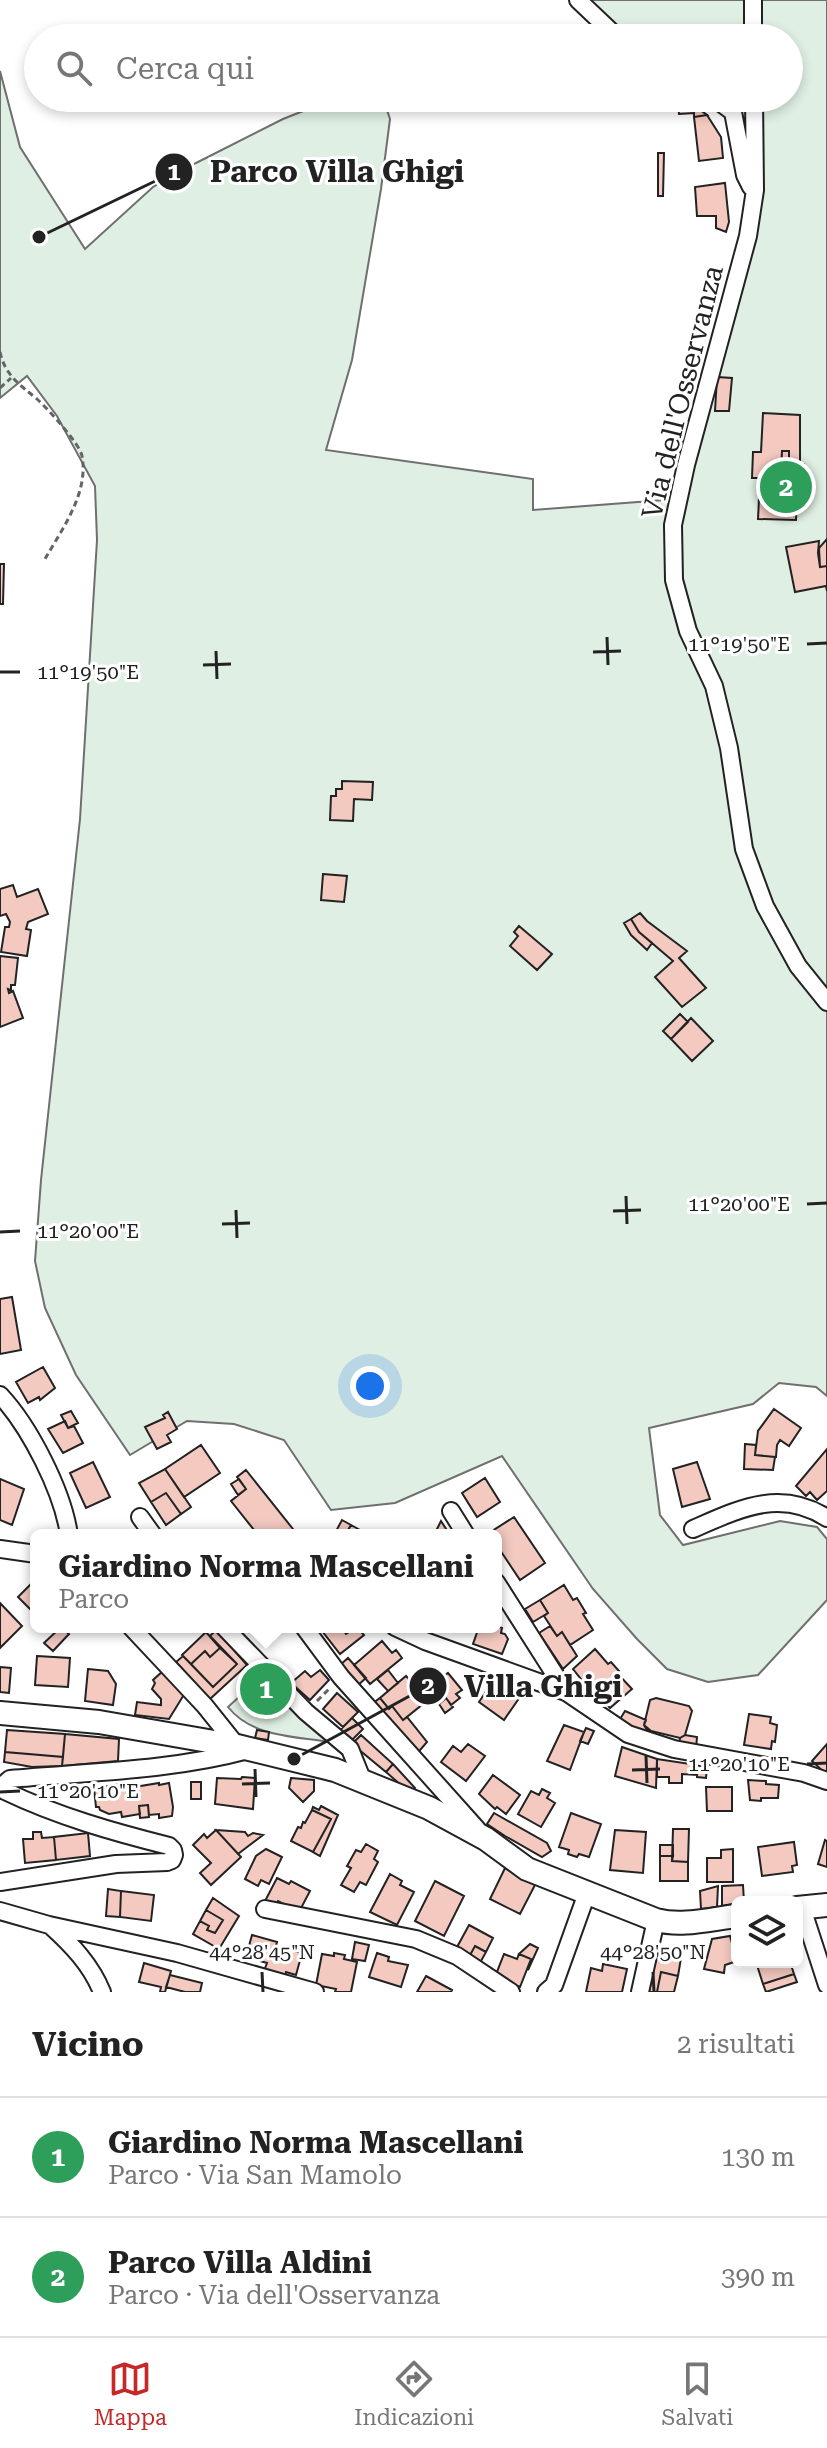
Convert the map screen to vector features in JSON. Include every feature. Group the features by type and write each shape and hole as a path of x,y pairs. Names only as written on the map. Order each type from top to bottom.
{"main road":[{"path":"0,1713 99,1722 244,1747 335,1770 429,1808 486,1839 527,1869 656,1920 683,1923 731,1917"},
{"path":"803,1908 827,1905"}],"street":[{"path":"578,0 603,24"},
{"path":"753,0 753,24"},
{"path":"733,112 745,175 748,184 755,190"},
{"name":"Via dell'Osservanza","path":"754,112 755,190 744,251 686,465 673,525 674,580 688,631 714,686 729,748 744,849 765,906 798,966 827,1002"},
{"path":"0,1395 15,1411 53,1480 68,1529"},
{"path":"693,1529 744,1506 784,1502 815,1510 827,1518"},
{"path":"451,1511 462,1529"},
{"path":"140,1517 149,1529"},
{"path":"0,1549 30,1553"},
{"path":"502,1591 566,1692"},
{"path":"0,1882 116,1864 169,1862 174,1855 169,1846 99,1828 33,1804 5,1791 4,1784 10,1779 212,1760 244,1747 137,1633"},
{"path":"230,1633 306,1712 350,1749 362,1779"},
{"path":"308,1633 341,1677 486,1839"},
{"path":"408,1633 566,1692 628,1734 674,1749 804,1773 827,1781"},
{"path":"546,1992 554,1985 587,1893"},
{"path":"265,1909 416,1939 457,1956 511,1992"},
{"path":"0,1911 177,1953 315,1992"},
{"path":"803,1917 827,1985"},
{"path":"640,1992 656,1920"},
{"path":"49,1925 72,1944 102,1992"}],"path":[{"path":"0,352 11,378 49,409 82,454 82,481 71,515 45,559"},
{"path":"0,388 11,378"},
{"path":"306,1712 341,1677"}],"green space":[{"path":"569,0 827,0 827,1396 816,1387 779,1383 753,1404 649,1428 660,1515 683,1545 780,1521 817,1527 827,1539 827,1600 758,1675 708,1682 667,1669 637,1639 593,1589 502,1456 395,1503 331,1510 284,1440 234,1424 187,1421 130,1455 76,1375 45,1308 35,1261 80,819 97,540 95,486 57,416 27,376 0,398 0,71 20,147 85,249 153,187 283,119 301,112 388,112 390,119 381,189 352,360 326,450 533,479 533,510 677,499 753,197 739,120 726,112 803,112 803,24 592,24"},
{"path":"267,1671 336,1737 328,1742 274,1734 238,1717 228,1707"}],"building":[{"path":"703,112 707,115 694,117 694,113 679,114"},
{"path":"707,115 721,137 723,158 699,161 694,117"},
{"path":"658,153 664,153 663,196 658,196"},
{"path":"725,183 729,222 726,232 716,228 716,216 697,216 695,187"},
{"path":"717,377 732,378 729,411 715,411"},
{"path":"763,413 800,415 800,461 789,461 789,451 782,451 781,473 798,474 796,520 758,519 760,478 752,478 753,452 761,452"},
{"path":"782,451 789,451 789,461 804,464 802,473 781,473"},
{"path":"827,539 827,566 820,567 819,548"},
{"path":"819,541 820,567 827,566 827,591 826,586 795,592 786,547"},
{"path":"0,564 4,564 3,604 0,604"},
{"path":"342,781 373,782 372,800 354,799 353,821 330,820 331,796 336,796 336,789 342,789"},
{"path":"323,874 347,876 344,902 321,900"},
{"path":"13,885 17,897 38,889 48,914 28,922 26,929 31,930 27,956 1,952 5,927 9,927 10,922 6,914 0,916 0,889"},
{"path":"640,913 687,951 679,958 706,988 682,1007 655,977 673,961 639,932 631,919"},
{"path":"631,919 639,932 652,943 647,950 631,935 624,923"},
{"path":"519,926 552,954 537,970 510,946 518,936 514,932"},
{"path":"0,956 18,958 15,985 8,989 9,993 13,991 23,1018 0,1027"},
{"path":"680,1014 688,1022 671,1039 663,1031"},
{"path":"691,1018 713,1041 692,1061 671,1039"},
{"path":"12,1297 21,1350 0,1354 0,1299"},
{"path":"43,1367 55,1388 40,1400 39,1397 28,1403 16,1382"},
{"path":"774,1409 801,1428 789,1446 780,1440 776,1457 755,1455 758,1431"},
{"path":"71,1411 78,1423 68,1428 61,1415"},
{"path":"168,1412 177,1429 167,1435 171,1442 157,1449 145,1427 165,1418 163,1415"},
{"path":"65,1421 68,1428 74,1426 83,1443 63,1453 48,1429"},
{"path":"745,1444 756,1445 755,1455 775,1457 773,1470 744,1469"},
{"path":"201,1445 220,1473 184,1497 165,1469"},
{"path":"827,1449 827,1491 817,1500 810,1492 806,1496 796,1486"},
{"path":"93,1462 110,1497 86,1508 70,1473"},
{"path":"697,1462 710,1499 682,1507 673,1469"},
{"path":"165,1469 191,1507 181,1514 166,1493 151,1502 139,1483"},
{"path":"246,1470 293,1529 253,1529 231,1501 246,1489 237,1477"},
{"path":"485,1478 500,1502 477,1517 462,1493"},
{"path":"0,1479 24,1489 12,1525 0,1520"},
{"path":"239,1479 246,1489 238,1495 231,1484"},
{"path":"166,1493 181,1514 166,1525 151,1502"},
{"path":"514,1517 545,1563 520,1580 502,1553 502,1529 495,1529"},
{"path":"342,1520 351,1525 349,1529 337,1529"},
{"path":"30,1585 30,1609 18,1597"},
{"path":"564,1585 573,1600 577,1598 593,1630 570,1645 562,1632 557,1636 544,1616 548,1613 540,1600"},
{"path":"540,1600 548,1613 533,1622 525,1609"},
{"path":"0,1603 22,1626 0,1648"},
{"path":"550,1626 557,1636 562,1632 577,1656 563,1669 539,1633"},
{"path":"55,1633 69,1634 53,1651 44,1643"},
{"path":"205,1633 220,1648 210,1657 205,1651 191,1664 182,1655"},
{"path":"219,1633 247,1665 210,1699 176,1662 183,1656 213,1687 237,1664 210,1636"},
{"path":"324,1633 364,1635 340,1654"},
{"path":"477,1633 501,1633 508,1639 502,1654 473,1644"},
{"path":"382,1641 392,1653 396,1650 402,1658 370,1684 354,1665"},
{"path":"220,1648 237,1664 213,1687 191,1664 205,1651 210,1657"},
{"path":"595,1649 608,1664 611,1662 632,1689 610,1708 599,1696 596,1698 573,1669"},
{"path":"37,1656 70,1658 68,1687 35,1685"},
{"path":"348,1658 366,1678 357,1686 340,1665"},
{"path":"0,1667 11,1668 9,1693 0,1692"},
{"path":"88,1669 108,1671 116,1684 113,1705 85,1701"},
{"path":"320,1670 329,1680 310,1700 291,1683 305,1671 311,1677"},
{"path":"388,1670 398,1683 388,1691 377,1679"},
{"path":"163,1671 185,1693 169,1719 135,1715 137,1702 161,1705 161,1699 152,1689 153,1680"},
{"path":"448,1673 462,1690 456,1694 460,1698 451,1705 446,1698 439,1703 427,1689"},
{"path":"406,1676 416,1687 411,1690 423,1704 403,1720 392,1706 389,1709 380,1698"},
{"path":"491,1684 505,1694 511,1686 522,1694 504,1720 479,1702"},
{"path":"337,1693 358,1712 343,1727 323,1709"},
{"path":"380,1698 389,1709 392,1706 403,1720 407,1717 427,1742 415,1756 372,1704"},
{"path":"446,1698 453,1707 445,1713 439,1704"},
{"path":"656,1698 689,1706 692,1711 685,1735 680,1738 647,1730 644,1725 650,1700"},
{"path":"625,1711 646,1720 644,1725 650,1730 648,1738 617,1724"},
{"path":"749,1714 771,1717 770,1723 777,1725 771,1749 744,1745"},
{"path":"352,1718 363,1729 352,1740 340,1730"},
{"path":"564,1725 584,1732 570,1770 547,1761"},
{"path":"586,1728 594,1731 588,1744 580,1741"},
{"path":"7,1730 65,1734 63,1757 5,1752"},
{"path":"257,1730 269,1732 268,1740 255,1738"},
{"path":"65,1734 119,1739 118,1761 62,1766"},
{"path":"361,1735 393,1764 386,1772 352,1744"},
{"path":"685,1735 697,1737 696,1749 679,1746 680,1738"},
{"path":"468,1744 485,1756 466,1781 441,1762 453,1746 461,1752"},
{"path":"827,1744 827,1775 812,1761"},
{"path":"622,1747 657,1759 656,1788 615,1776"},
{"path":"5,1752 63,1757 62,1766 32,1767 4,1762"},
{"path":"657,1759 697,1765 697,1775 682,1774 682,1783 669,1783 669,1777 657,1777"},
{"path":"393,1764 415,1788 410,1793 386,1772"},
{"path":"697,1765 707,1768 706,1778 697,1777"},
{"path":"493,1775 520,1795 506,1814 497,1807 495,1809 479,1794"},
{"path":"217,1778 255,1778 253,1809 215,1804"},
{"path":"291,1778 314,1780 314,1791 303,1802 289,1788"},
{"path":"748,1780 779,1785 778,1798 750,1800"},
{"path":"191,1782 201,1782 201,1799 191,1799"},
{"path":"169,1783 172,1816 159,1818 159,1814 149,1815 148,1805 139,1806 140,1814 122,1817 121,1812 109,1814 96,1807 94,1788 122,1784 122,1789"},
{"path":"706,1787 732,1787 732,1811 707,1811"},
{"path":"542,1789 550,1793 547,1798 555,1803 541,1827 518,1814 531,1791 539,1795"},
{"path":"148,1805 149,1817 140,1818 139,1806"},
{"path":"321,1806 338,1815 320,1856 313,1852 331,1819 312,1810 313,1807 319,1810"},
{"path":"312,1810 331,1819 313,1852 291,1841"},
{"path":"494,1813 547,1843 551,1851 542,1857 487,1824"},
{"path":"571,1813 601,1824 589,1857 568,1854 569,1850 559,1847"},
{"path":"673,1829 689,1829 688,1862 672,1861"},
{"path":"216,1830 241,1857 211,1885 200,1873 211,1863 193,1845 204,1834 207,1838"},
{"path":"216,1830 245,1832 248,1836 253,1833 263,1835 238,1854"},
{"path":"615,1830 646,1832 643,1873 610,1870"},
{"path":"33,1832 41,1832 42,1838 54,1837 56,1860 25,1863 23,1839 33,1839"},
{"path":"88,1833 90,1856 56,1860 54,1837"},
{"path":"827,1841 827,1867 818,1864"},
{"path":"794,1842 797,1865 792,1866 793,1872 762,1876 758,1847"},
{"path":"366,1844 378,1851 374,1859 378,1862 366,1885 360,1882 354,1892 341,1885 351,1868 347,1866 356,1850 361,1852"},
{"path":"660,1845 673,1845 673,1856 660,1856"},
{"path":"266,1849 282,1857 269,1884 261,1880 258,1886 245,1879 256,1856"},
{"path":"733,1849 733,1882 707,1882 707,1858 721,1858 721,1850"},
{"path":"660,1856 673,1856 672,1861 688,1862 688,1881 660,1881"},
{"path":"505,1868 536,1883 520,1914 490,1899"},
{"path":"390,1874 402,1881 400,1885 414,1892 397,1925 370,1912"},
{"path":"277,1878 310,1891 299,1912 278,1901 275,1906 265,1901"},
{"path":"435,1881 464,1896 444,1936 415,1921"},
{"path":"743,1885 744,1896 731,1896 731,1904 722,1906 722,1886"},
{"path":"718,1886 717,1907 701,1909 700,1891"},
{"path":"108,1889 121,1891 120,1917 106,1916"},
{"path":"121,1891 154,1895 151,1921 120,1917"},
{"path":"213,1898 239,1916 219,1949 193,1934 200,1921 209,1926 207,1930 215,1933 223,1920 206,1910"},
{"path":"206,1910 223,1920 215,1933 207,1930 209,1926 200,1921"},
{"path":"469,1925 493,1938 486,1952 475,1946 469,1957 456,1949"},
{"path":"252,1935 302,1953 296,1975 286,1972 285,1977 264,1971 267,1963 246,1957"},
{"path":"730,1936 731,1963 725,1965 724,1973 704,1969 712,1939"},
{"path":"355,1942 369,1945 365,1961 352,1959"},
{"path":"530,1944 538,1948 528,1970 531,1959 519,1954"},
{"path":"475,1946 486,1952 480,1963 469,1957"},
{"path":"334,1953 357,1962 351,1992 335,1992 336,1989 316,1985 322,1954 334,1956"},
{"path":"377,1953 389,1957 388,1961 408,1965 401,1987 369,1977"},
{"path":"657,1953 681,1958 678,1976 661,1972 657,1992 649,1992"},
{"path":"504,1954 517,1959 519,1954 531,1959 520,1987 495,1977"},
{"path":"144,1963 171,1971 165,1992 160,1992 161,1987 139,1982"},
{"path":"603,1964 627,1969 622,1992 586,1992 591,1968 602,1971"},
{"path":"758,1968 792,1968 794,1974 763,1984"},
{"path":"661,1972 678,1976 674,1992 657,1992"},
{"path":"794,1974 797,1982 766,1992 763,1984"},
{"path":"170,1975 202,1983 200,1992 166,1987"},
{"path":"426,1976 452,1990 451,1992 417,1992"}],"place":[{"name":"Parco Villa Ghigi","path":"39,237"},
{"name":"Parco Villa Aldini","path":"786,487"},
{"name":"Giardino Norma Mascellani","path":"266,1689"},
{"name":"Villa Ghigi","path":"294,1759"}]}
